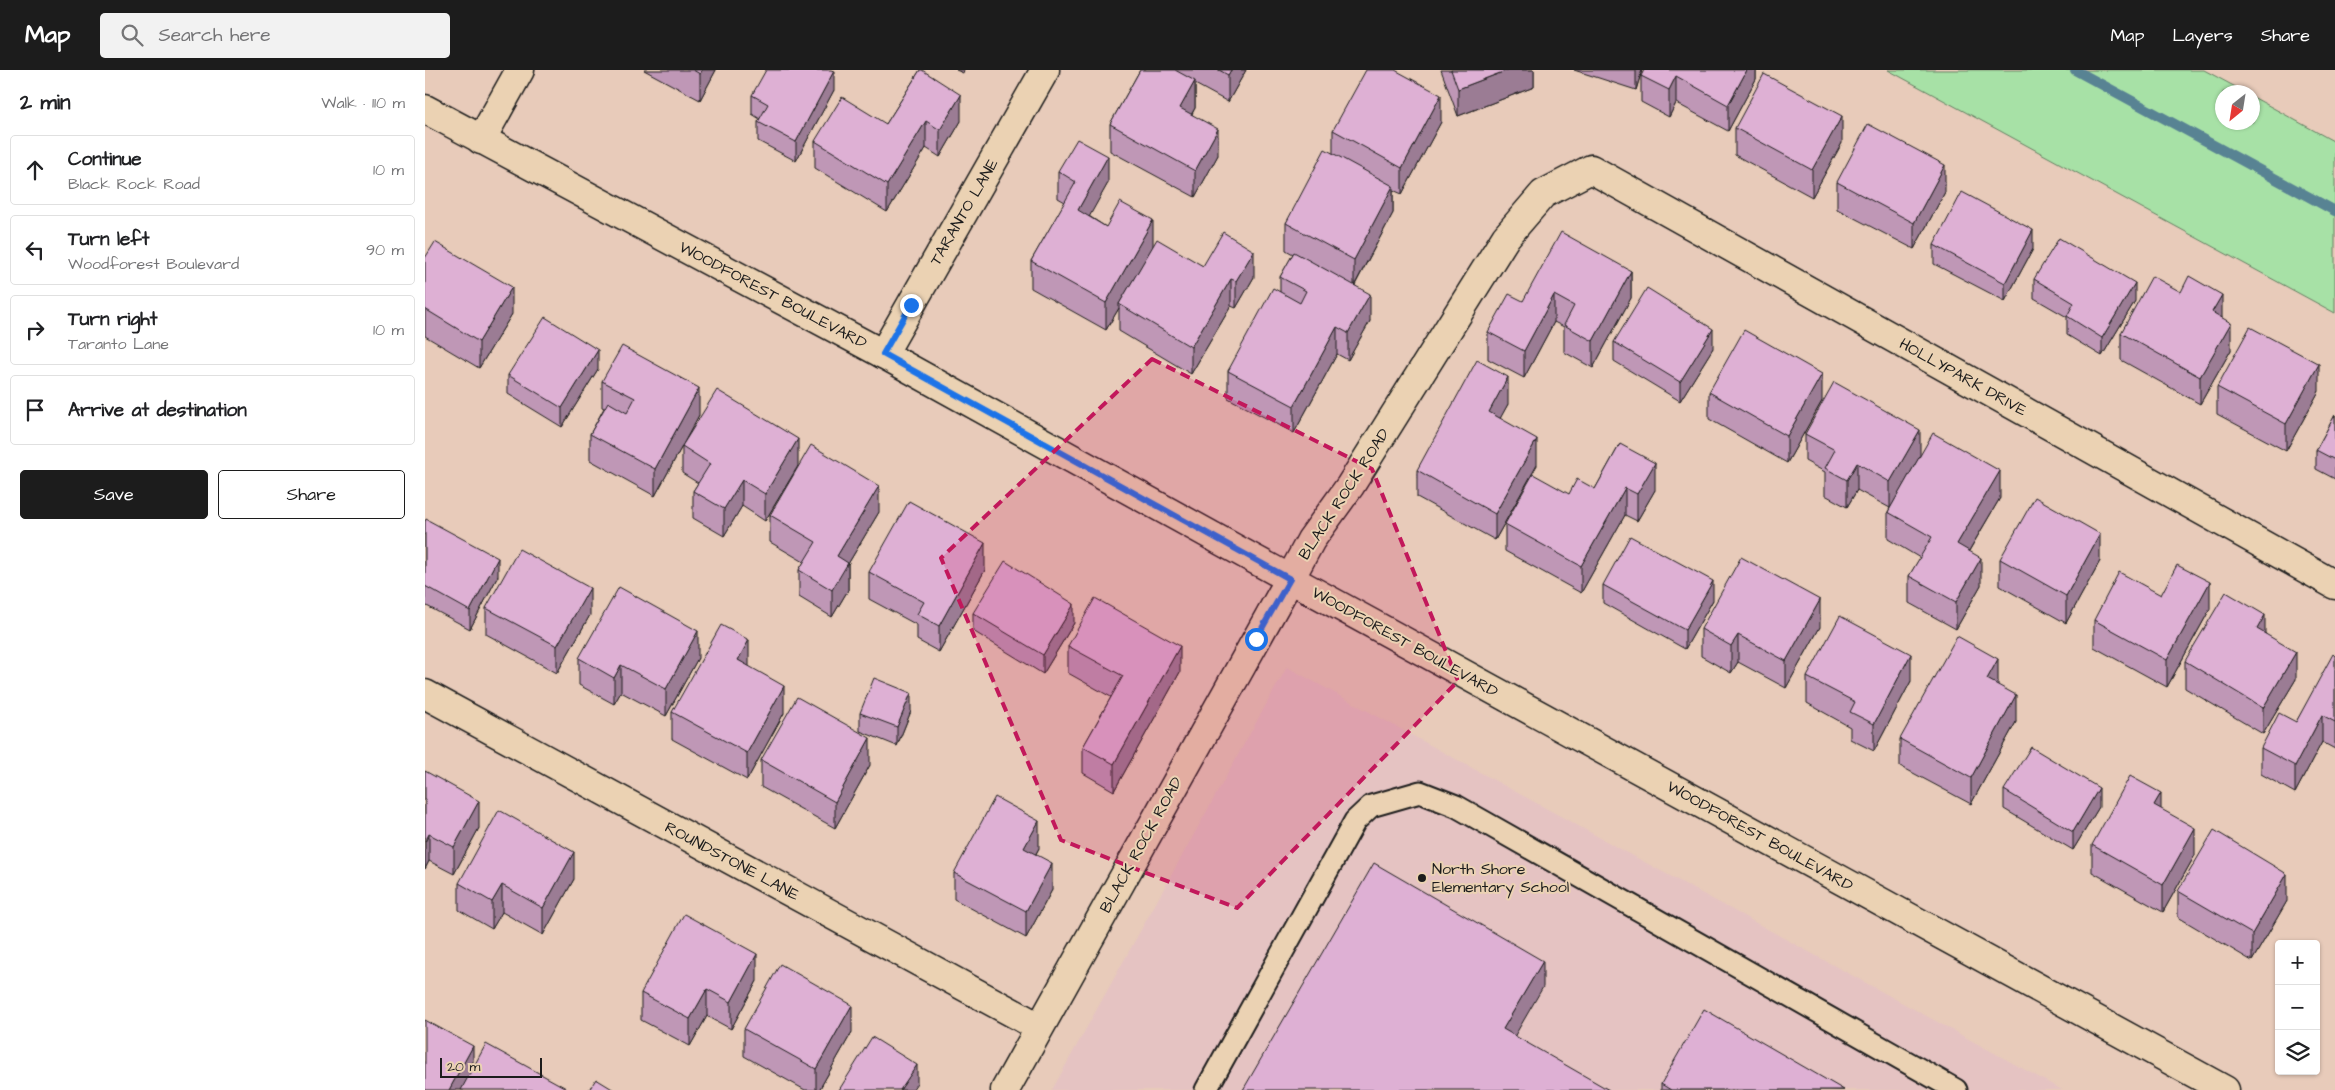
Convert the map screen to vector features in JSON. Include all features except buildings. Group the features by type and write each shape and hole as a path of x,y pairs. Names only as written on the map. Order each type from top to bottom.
{"street":[{"path":"481,140 520,70"},
{"name":"TARANTO LANE","path":"883,354 1045,70"},
{"name":"WOODFOREST BOULEVARD","path":"425,110 883,354 1290,579 2225,1090"},
{"name":"BLACK ROCK ROAD","path":"1005,1090 1311,540 1350,486 1506,237 1543,194 1591,169"},
{"name":"HOLLYPARK DRIVE","path":"1591,169 2335,585"},
{"name":"ROUNDSTONE LANE","path":"425,694 1039,1027"}],"lane":[{"path":"1206,1090 1355,821 1371,806 1420,792 1457,806 1956,1090"}],"highlighted area":[{"path":"1152,359 1372,469 1458,681 1237,908 1061,840 941,558"}],"shaded area":[{"name":"North Shore Elementary School","path":"1287,667 2062,1090 1052,1090"}],"green space":[{"path":"1888,70 2204,70 2232,85 2215,85 2215,130 2260,130 2260,101 2335,142 2335,313"}],"waterway":[{"path":"2075,70 2335,211"}],"place":[{"name":"North Shore Elementary School","path":"1422,878"}],"route":[{"path":"911,305 883,354 1290,579 1256,639"}]}
